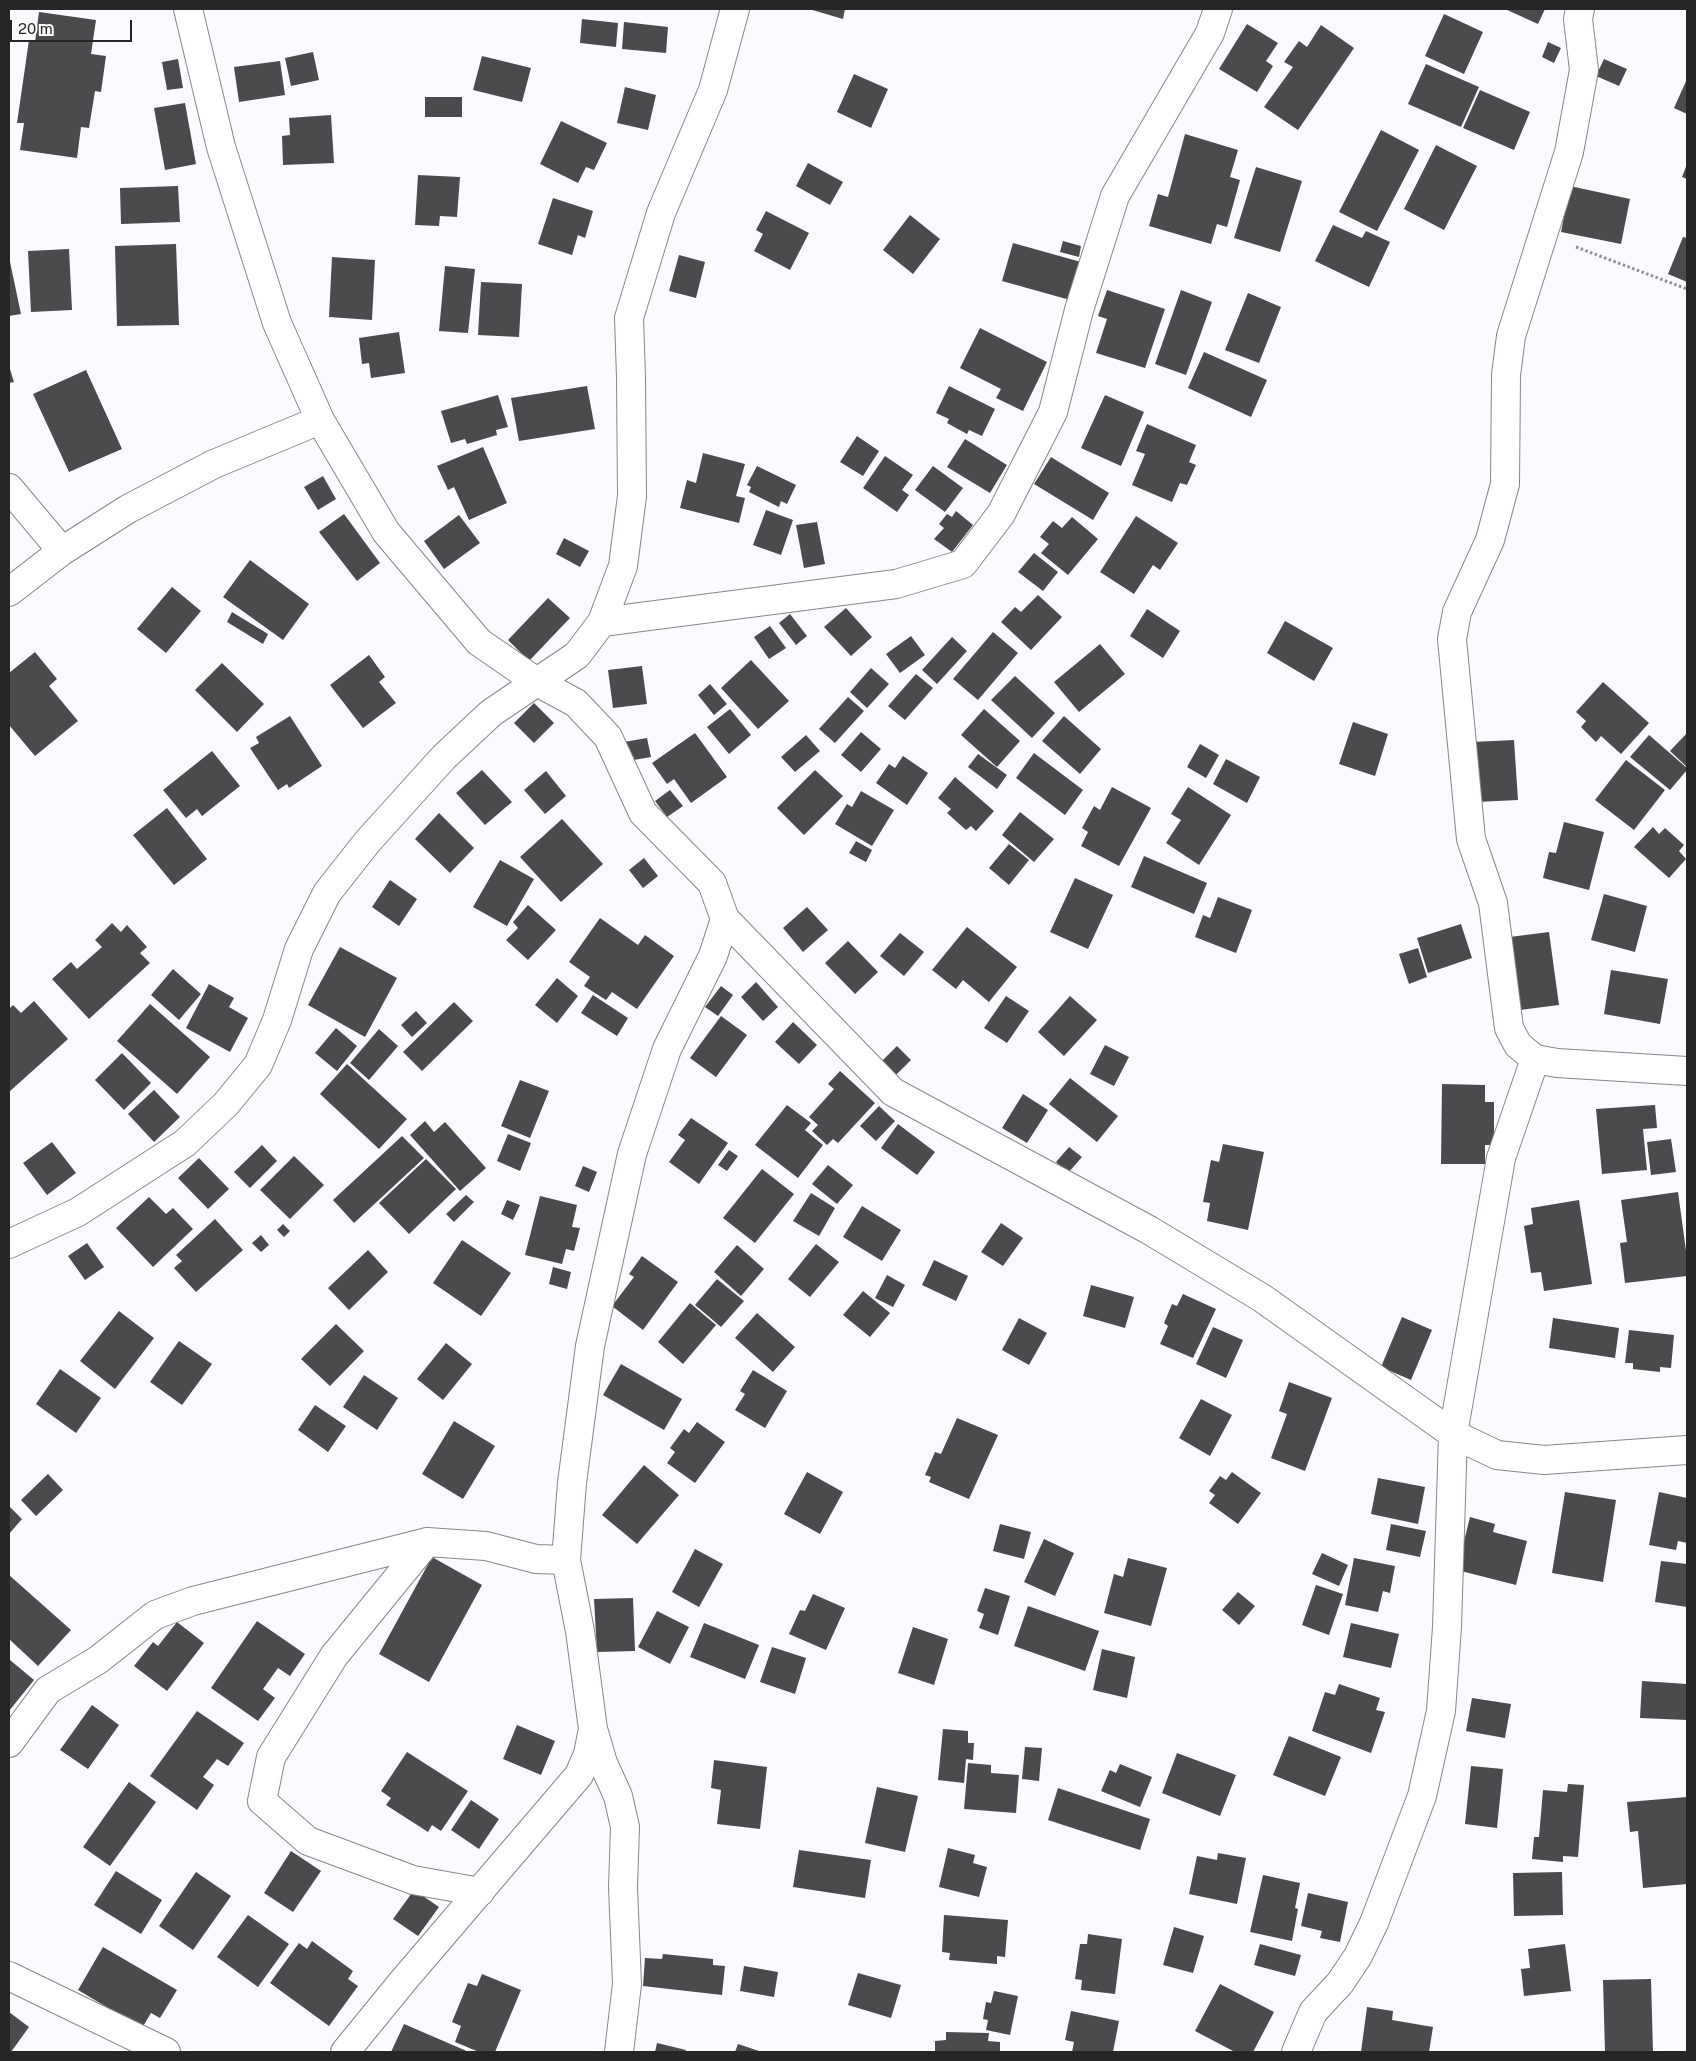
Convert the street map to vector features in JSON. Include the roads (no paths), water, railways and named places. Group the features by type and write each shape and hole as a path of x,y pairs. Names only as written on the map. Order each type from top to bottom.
{"street":[{"path":"188,9 221,147 274,314 320,420 386,532 479,642 537,682 576,704 608,737 643,812 712,883 725,919 892,1092 1150,1230 1262,1298 1453,1434 1497,1455 1544,1460 1687,1450"},
{"path":"9,1244 78,1212 185,1143 226,1104 258,1065 277,1020 299,949 327,893 368,841 444,757 491,713 577,655 602,622 623,566 632,496 629,318 661,213 713,90 735,9"},
{"path":"602,622 896,584 963,564 1000,514 1053,412 1078,310 1115,196 1210,33 1218,9"},
{"path":"1580,9 1578,19 1584,70 1569,152 1511,336 1506,375 1505,484 1490,540 1457,612 1452,640 1471,839 1493,903 1509,1028 1518,1045 1535,1059 1557,1063 1687,1070"},
{"path":"9,592 62,551 128,509 214,464 320,420"},
{"path":"9,488 62,551"},
{"path":"619,2052 627,1984 623,1887 625,1827 618,1796 603,1763 593,1729 580,1631 566,1560 572,1483 590,1346 632,1154 667,1048 713,956 725,919"},
{"path":"1296,2052 1313,2012 1340,1983 1358,1956 1374,1922 1422,1796 1441,1711 1447,1627 1453,1434 1501,1158 1535,1059"},
{"path":"9,1743 48,1690 98,1660 156,1616 193,1602 427,1542 486,1546 536,1559 566,1560"},
{"path":"427,1542 334,1656 271,1758 262,1801 308,1840 413,1880 480,1892"},
{"path":"345,2052 403,1981 579,1775 588,1754 593,1729"},
{"path":"9,1976 166,2052"}]}
